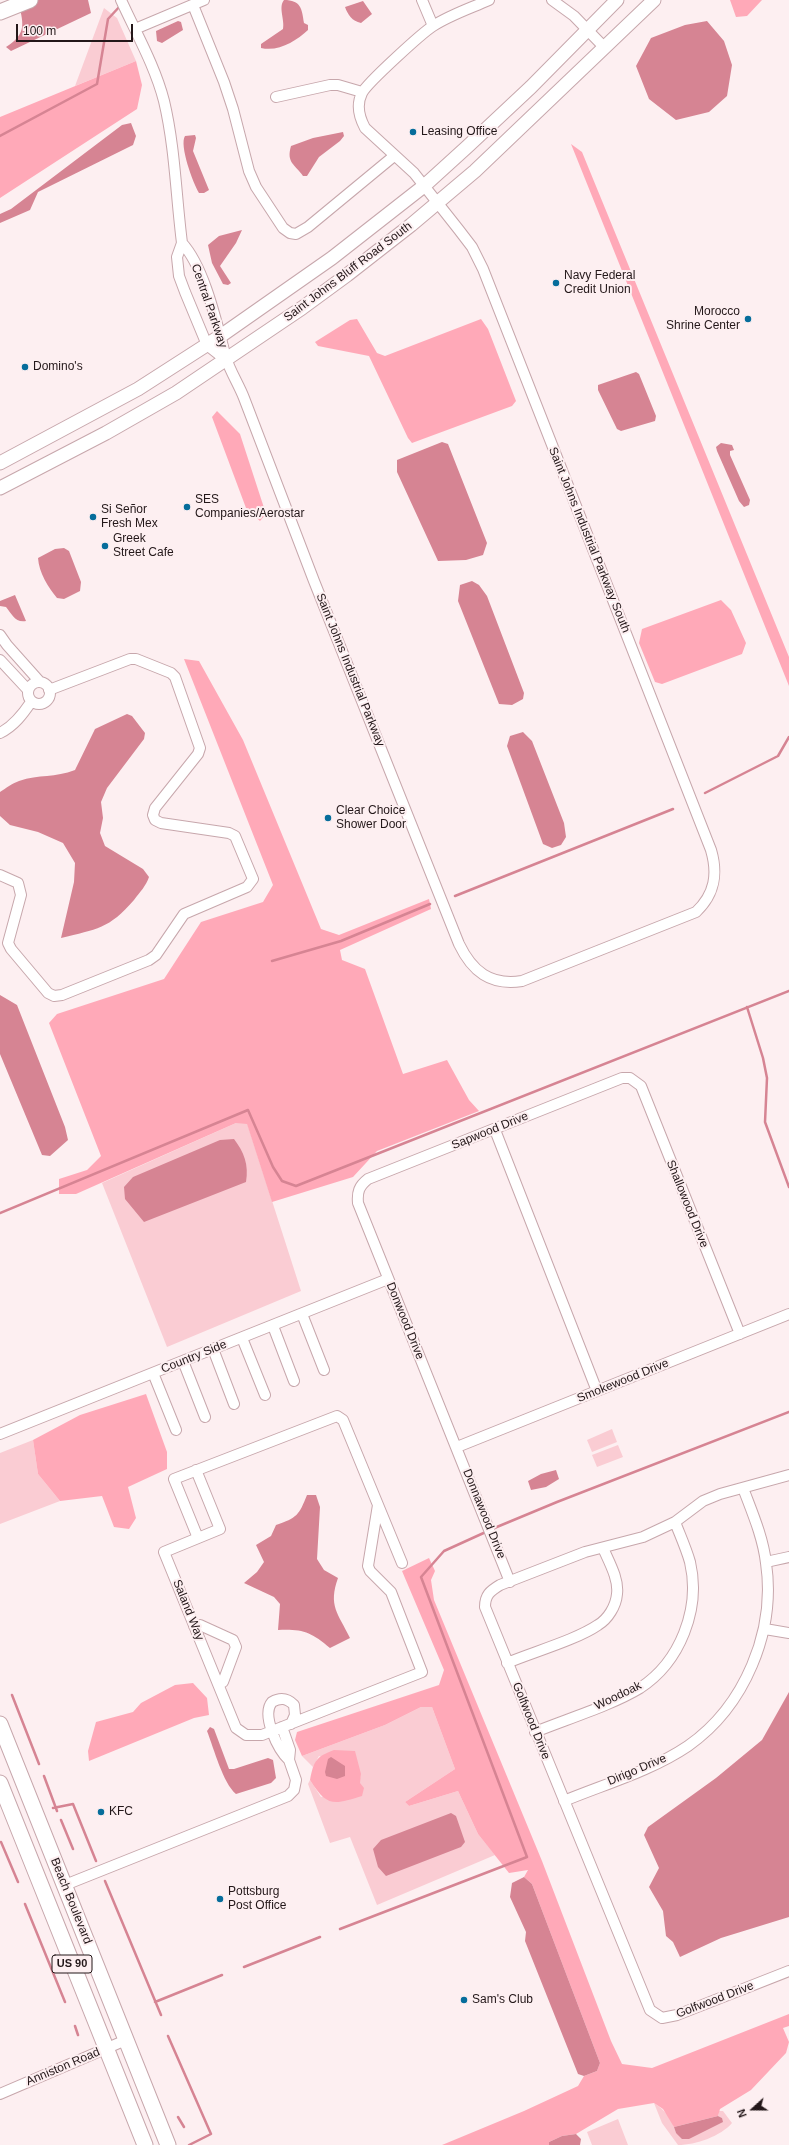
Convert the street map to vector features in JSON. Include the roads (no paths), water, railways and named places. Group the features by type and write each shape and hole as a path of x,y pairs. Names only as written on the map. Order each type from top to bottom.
{"highway":[{"path":"0,12 30,0"},
{"name":"Beach Boulevard","path":"0,1724 168,2145"},
{"name":"US 90","path":"0,1783 145,2145"}],"main road":[{"name":"Saint Johns Bluff Road South","path":"0,463 119,400 222,335 332,258 424,186 531,87 617,0"},
{"name":"Saint Johns Bluff Road South","path":"0,488 106,433 176,393 315,299 437,204 475,170 654,0"}],"street":[{"name":"Central Parkway","path":"121,0 157,80 164,100 182,243 177,257 179,276 207,345 226,360"},
{"path":"135,29 204,0"},
{"path":"422,0 433,26"},
{"path":"276,98 330,85 338,85 362,92 403,51 433,26 489,0"},
{"path":"558,1 604,47"},
{"path":"192,5 233,109 249,171 264,199 283,228 290,233 296,234 308,227 394,156"},
{"name":"Saint Johns Industrial Parkway South","path":"362,92 358,110 364,128 414,173 472,247 483,269 715,863 713,888 703,905 684,918 547,972 512,983 482,975"},
{"name":"Central Parkway","path":"182,243 190,252 196,264 222,335 226,360"},
{"name":"Saint Johns Industrial Parkway","path":"226,360 244,398 317,588 456,938 468,962 482,975"},
{"path":"0,635 7,645 40,682 46,685 49,690 49,697 45,703 38,705 31,702 28,696 28,690 33,684 40,682"},
{"path":"0,875 18,883 20,888 21,895 8,937 11,949 48,993 54,996 62,995 149,960 156,955 184,914 247,887 253,879 235,836 229,833 161,823 155,820 153,815 155,808 198,754 200,748 175,677 171,673 136,659 130,659 49,690"},
{"path":"0,660 28,690"},
{"path":"0,733 7,730 22,716 31,702"},
{"name":"Sapwood Drive","path":"357,1194 362,1184 368,1179 495,1130 622,1078 630,1078"},
{"name":"Shallowood Drive","path":"630,1078 641,1086 740,1334"},
{"path":"495,1130 597,1391"},
{"name":"Donwood Drive","path":"357,1194 358,1203 388,1279 457,1447"},
{"name":"Country Side","path":"0,1434 388,1279"},
{"path":"302,1314 324,1370"},
{"name":"Smokewood Drive","path":"457,1447 789,1314"},
{"path":"273,1326 294,1382"},
{"path":"242,1338 265,1395"},
{"path":"213,1349 234,1404"},
{"path":"183,1361 205,1418"},
{"path":"154,1373 176,1430"},
{"path":"198,1538 174,1479 337,1416 343,1420 402,1563"},
{"name":"Donnawood Drive","path":"457,1447 510,1582"},
{"name":"Saland Way","path":"196,1470 220,1529 164,1552 236,1728 241,1733 252,1736 262,1736 282,1727"},
{"name":"Golfwood Drive","path":"789,1475 720,1494 703,1501 675,1522 643,1537 585,1552 490,1591 485,1598 485,1607 535,1732 647,2005 655,2015 667,2018 677,2015 789,1971"},
{"name":"Dirigo Drive","path":"564,1801 653,1766 689,1745 728,1706 752,1666 765,1629 768,1593 766,1562 743,1488"},
{"path":"65,1885 288,1796 294,1790 296,1780 289,1760 290,1750 282,1727 422,1672 391,1592 370,1571 368,1566 378,1505"},
{"name":"Woodoak","path":"535,1732 622,1697 639,1688 654,1677 673,1654 687,1624 692,1601 693,1584 690,1563 675,1522"},
{"path":"507,1663 577,1635 598,1625 608,1616 618,1595 614,1575 603,1548"},
{"path":"766,1562 789,1557"},
{"path":"194,1626 200,1625 233,1640 236,1646 223,1682 218,1684"},
{"path":"765,1629 789,1633"},
{"name":"Anniston Road","path":"0,2094 126,2040"}],"waterway":[{"path":"0,136 97,84 108,19 121,5"},
{"path":"705,793 778,756 789,737"},
{"path":"455,896 673,809"},
{"path":"272,961 341,941 430,904"},
{"path":"0,1213 248,1110 273,1167 282,1181 296,1186 789,991"},
{"path":"747,1007 763,1058 767,1078 765,1122 789,1187"},
{"path":"492,1529 557,1502 789,1412"},
{"path":"340,1929 527,1857 421,1577 444,1551 488,1531"},
{"path":"12,1695 39,1764"},
{"path":"44,1776 57,1811"},
{"path":"53,1808 73,1804 96,1861"},
{"path":"61,1820 73,1849"},
{"path":"1,1842 18,1882"},
{"path":"105,1881 161,2015"},
{"path":"25,1904 65,2002"},
{"path":"244,1967 320,1937"},
{"path":"155,2002 222,1975"},
{"path":"75,2026 78,2035"},
{"path":"168,2036 211,2134 189,2145"},
{"path":"178,2117 184,2127"}],"place":[{"name":"Leasing Office","path":"413,132"},
{"name":"Navy Federal Credit Union","path":"556,283"},
{"name":"Morocco Shrine Center","path":"748,319"},
{"name":"Domino's","path":"25,367"},
{"name":"SES Companies/Aerostar","path":"187,507"},
{"name":"Si Señor Fresh Mex","path":"93,517"},
{"name":"Greek Street Cafe","path":"105,546"},
{"name":"Clear Choice Shower Door","path":"328,818"},
{"name":"KFC","path":"101,1812"},
{"name":"Pottsburg Post Office","path":"220,1899"},
{"name":"Sam's Club","path":"464,2000"}]}
